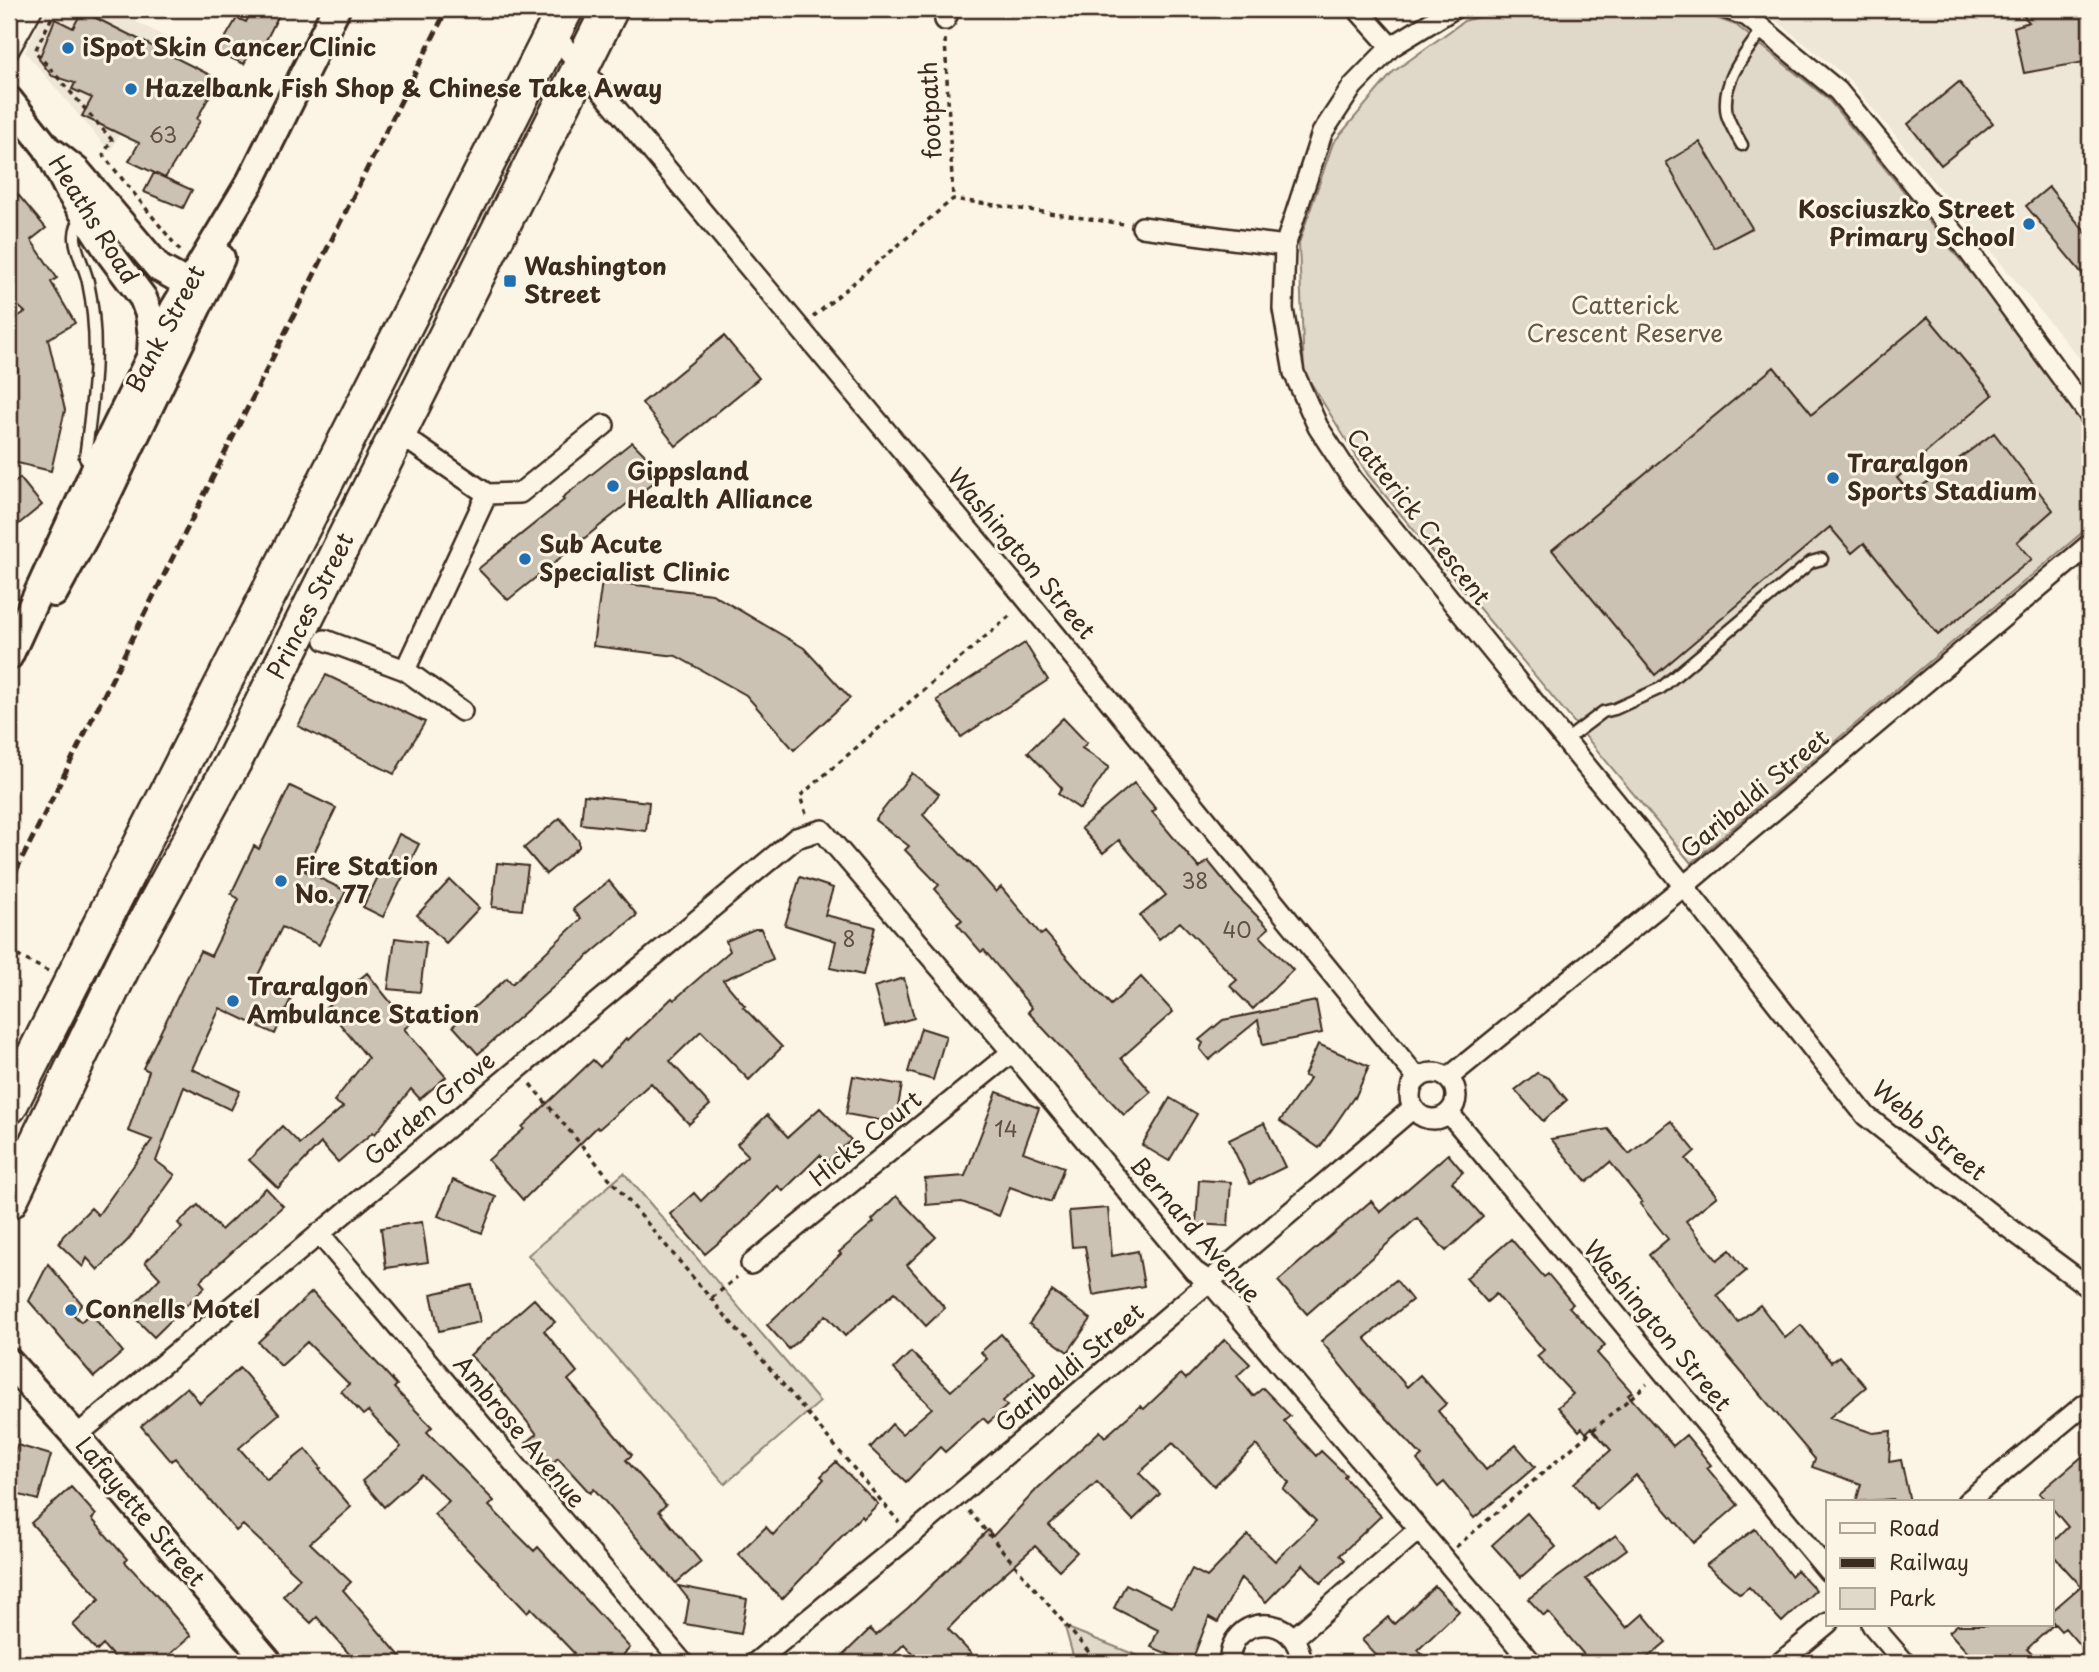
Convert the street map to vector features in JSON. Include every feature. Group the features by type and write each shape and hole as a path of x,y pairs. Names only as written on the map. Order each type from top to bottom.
{"highway":[{"name":"Princes Street","path":"9,1201 128,955 237,755 610,9"},
{"name":"Princes Street","path":"9,1106 559,21"}],"main road":[{"name":"Bank Street","path":"9,656 94,469 151,357 187,299 250,182 336,9"},
{"path":"9,100 47,148"},
{"name":"Heaths Road","path":"47,148 69,191 111,256 143,298 149,314 152,336 151,357"},
{"name":"Heaths Road","path":"47,148 78,171 187,299"},
{"path":"9,666 51,599 100,507 187,299 143,298"},
{"name":"Lafayette Street","path":"9,1362 76,1436 269,1663"}],"street":[{"path":"9,50 32,9"},
{"path":"1357,9 1391,47"},
{"name":"Catterick Crescent","path":"1453,9 1391,47 1353,86 1322,132 1285,246 1283,309 1294,373 1318,427 1352,479 1684,886"},
{"path":"1727,9 1747,16 1838,91 1965,246 2090,416"},
{"name":"Washington Street","path":"559,21 582,65 1028,600 1418,1079"},
{"path":"1142,227 1285,246"},
{"path":"398,433 486,494 520,493 604,425"},
{"path":"405,670 486,494"},
{"name":"Garibaldi Street","path":"1448,1078 1684,886 2090,544"},
{"path":"325,640 405,670 462,711"},
{"name":"Bernard Avenue","path":"817,831 1012,1052 1194,1271 1210,1282 1531,1663"},
{"name":"Garden Grove","path":"76,1436 796,838 817,831"},
{"name":"Webb Street","path":"1684,886 1866,1116 2090,1288"},
{"name":"Hicks Court","path":"751,1264 1012,1052"},
{"path":"1433,1073 1448,1078 1456,1091 1456,1099 1449,1113 1434,1119 1419,1114 1413,1108 1411,1092 1418,1079 1433,1073"},
{"name":"Garibaldi Street","path":"755,1663 910,1536 1413,1108"},
{"name":"Washington Street","path":"1449,1113 1826,1569"},
{"name":"Ambrose Avenue","path":"319,1233 683,1663"},
{"path":"1969,1500 2090,1400"},
{"path":"1294,1638 1418,1530"},
{"path":"1230,1663 1232,1647 1238,1636 1261,1624 1274,1625 1294,1638 1300,1649 1301,1663"},
{"path":"1780,1663 1826,1625"},
{"path":"1873,1626 1905,1663"}],"lane":[{"path":"1742,145 1727,115 1726,91 1740,60 1763,29"},
{"path":"85,215 78,222 74,237 88,280 96,331 95,383 85,458 94,469"},
{"path":"1566,740 1603,712 1661,688 1811,562 1822,559"}],"path":[{"path":"56,9 35,51 112,140 103,155 186,258"},
{"name":"footpath","path":"947,14 953,199"},
{"path":"801,327 953,199 1142,227"},
{"path":"817,831 800,796 1028,600"},
{"path":"9,975 18,956 57,975"},
{"path":"517,1069 910,1536"},
{"path":"712,1298 751,1264"},
{"path":"1442,1558 1662,1371"},
{"path":"957,1496 1098,1663"}],"shaded area":[{"path":"46,9 112,9 171,40 110,152 25,52"},
{"name":"Kosciuszko Street Primary School","path":"1761,9 2090,9 2090,371 1847,77"}],"green space":[{"name":"Catterick Crescent Reserve","path":"1507,9 1689,9 1736,25 1828,99 2090,418 2090,526 1691,863 1368,475 1304,372 1299,243 1333,143 1393,72 1464,21"},
{"path":"624,1173 820,1402 725,1484 528,1255"},
{"path":"1065,1627 1156,1663 1075,1663"}],"building":[{"path":"253,9 282,9 261,50 254,45 244,64 217,52 237,18 246,22"},
{"path":"2017,9 2090,9 2090,61 2024,73 2014,27 2029,22"},
{"path":"82,11 210,75 202,91 210,95 197,119 200,121 165,178 129,161 139,143 82,116 92,98 72,89 75,83 52,76 39,59 55,19 73,28"},
{"path":"1959,82 1993,123 1941,165 1908,124"},
{"path":"1700,142 1752,228 1714,248 1666,162"},
{"path":"154,173 192,190 183,208 144,192"},
{"path":"9,184 46,228 31,240 57,278 51,282 75,323 48,339 65,410 51,471 9,461 9,419 13,400 9,400 9,374 18,371 9,355 9,322 25,312 9,298"},
{"path":"2049,187 2090,238 2090,283 2026,206"},
{"name":"Traralgon Sports Stadium","path":"1928,317 1993,395 1897,478 1911,494 1994,433 2053,510 2017,542 2032,559 1938,635 1864,543 1852,553 1830,527 1655,675 1552,550 1774,367 1812,414"},
{"path":"724,336 759,378 676,446 642,403"},
{"path":"632,442 664,474 508,600 478,569"},
{"path":"20,478 42,505 9,532 9,487"},
{"path":"602,581 712,594 804,648 850,698 794,750 746,695 676,656 593,646"},
{"path":"1025,643 1048,680 961,737 937,700"},
{"path":"326,675 425,722 394,774 298,726"},
{"path":"1063,718 1087,743 1082,748 1109,767 1080,809 1058,794 1062,788 1028,752"},
{"path":"912,773 939,794 923,815 996,892 1001,887 1041,935 1045,932 1111,1005 1141,977 1173,1012 1121,1058 1151,1092 1124,1115 1028,1012 1032,1008 984,950 981,952 957,924 962,920 935,889 939,885 905,850 909,846 875,820"},
{"path":"1134,783 1156,809 1152,812 1199,868 1208,861 1235,894 1269,928 1260,936 1293,970 1253,1009 1230,986 1237,980 1180,922 1159,939 1140,916 1166,895 1119,840 1103,853 1081,828"},
{"path":"290,786 336,808 305,871 346,891 319,945 282,927 257,977 293,994 275,1034 220,1008 192,1069 240,1091 231,1110 184,1087 156,1161 175,1175 128,1240 98,1270 87,1258 83,1267 59,1244 63,1236 91,1208 98,1215 152,1140 128,1131 149,1071 143,1068 200,951 211,956 239,899 231,894 254,846 259,849"},
{"path":"584,795 649,802 646,831 581,824"},
{"path":"560,818 579,841 579,847 546,874 524,848"},
{"path":"399,834 419,844 383,917 363,907"},
{"path":"497,863 528,866 522,910 492,907"},
{"path":"800,877 833,888 825,915 875,927 863,975 830,968 836,941 785,925"},
{"path":"450,880 479,908 446,943 417,915"},
{"path":"609,881 637,915 478,1054 453,1026 507,978 512,984 581,919 573,909"},
{"path":"761,929 773,959 723,980 745,1006 743,1007 782,1047 749,1080 701,1031 670,1061 710,1105 689,1124 651,1083 599,1129 597,1127 523,1200 488,1160 524,1129 522,1127 593,1060 600,1067 626,1038 628,1040 672,998 674,1000 730,951 726,941"},
{"path":"395,938 426,942 420,992 388,989"},
{"path":"367,973 409,1025 404,1029 446,1077 420,1099 411,1089 375,1134 373,1132 338,1162 321,1143 278,1188 249,1160 282,1126 300,1144 343,1107 334,1101 368,1058 326,1007"},
{"path":"904,978 914,1018 885,1026 874,987"},
{"path":"1316,1001 1322,1033 1263,1045 1258,1020 1209,1060 1200,1049 1203,1043 1199,1040 1223,1020"},
{"path":"921,1028 946,1036 933,1080 908,1072"},
{"path":"1318,1044 1369,1066 1355,1098 1319,1148 1280,1121 1310,1078 1304,1076"},
{"path":"1537,1073 1549,1078 1567,1100 1543,1121 1515,1090"},
{"path":"853,1076 902,1085 895,1123 846,1114"},
{"path":"997,1092 1039,1108 1023,1152 1064,1167 1051,1202 1010,1187 999,1216 962,1202 926,1205 925,1179 965,1176"},
{"path":"1170,1098 1197,1114 1169,1161 1142,1145"},
{"path":"820,1108 851,1140 827,1162 820,1155 783,1191 778,1186 742,1223 705,1254 670,1214 694,1193 701,1201 748,1155 737,1144 767,1115 788,1137"},
{"path":"1671,1121 1695,1151 1686,1159 1717,1196 1686,1221 1717,1260 1730,1250 1746,1271 1717,1295 1738,1322 1760,1305 1785,1338 1801,1325 1831,1362 1839,1356 1866,1387 1829,1418 1873,1433 1891,1431 1889,1462 1901,1460 1910,1500 1857,1500 1861,1484 1812,1467 1815,1459 1709,1334 1649,1255 1668,1239 1640,1204 1642,1202 1610,1162 1587,1182 1551,1139 1608,1129 1629,1154"},
{"path":"1264,1123 1285,1167 1250,1184 1229,1140"},
{"path":"1448,1154 1463,1172 1452,1182 1483,1217 1446,1251 1417,1218 1307,1314 1278,1281 1371,1201 1381,1212"},
{"path":"453,1180 496,1197 482,1233 438,1216"},
{"path":"1199,1180 1231,1182 1228,1226 1196,1224"},
{"path":"266,1188 283,1206 200,1281 205,1287 154,1337 128,1311 160,1278 145,1262 182,1228 178,1223 198,1205 221,1230"},
{"path":"896,1196 936,1237 907,1265 945,1308 926,1326 895,1292 845,1336 826,1315 789,1349 767,1325 841,1254 839,1252 874,1222 872,1220"},
{"path":"1108,1208 1112,1256 1138,1251 1144,1286 1093,1295 1085,1246 1072,1247 1069,1211"},
{"path":"422,1222 428,1262 386,1268 381,1228"},
{"path":"1511,1239 1544,1277 1548,1274 1573,1304 1569,1307 1605,1345 1597,1353 1632,1392 1628,1395 1673,1446 1686,1435 1711,1465 1707,1468 1738,1505 1694,1543 1636,1475 1597,1510 1574,1483 1611,1450 1591,1428 1586,1433 1582,1428 1579,1431 1558,1407 1573,1394 1537,1356 1544,1350 1496,1294 1487,1302 1466,1278"},
{"path":"48,1264 82,1304 74,1315 81,1322 90,1313 123,1352 94,1377 29,1301"},
{"path":"1396,1280 1412,1300 1365,1338 1407,1387 1420,1375 1446,1404 1438,1411 1486,1470 1516,1445 1535,1467 1474,1518 1444,1482 1438,1487 1417,1460 1422,1456 1363,1393 1321,1341"},
{"path":"472,1285 480,1322 439,1331 431,1294"},
{"path":"1052,1291 1091,1319 1068,1352 1029,1324"},
{"path":"312,1292 397,1385 394,1388 432,1427 427,1432 494,1501 489,1506 534,1551 538,1547 630,1648 615,1663 562,1663 574,1653 531,1608 527,1612 434,1514 449,1501 421,1474 384,1507 362,1481 401,1447 368,1411 363,1415 341,1391 349,1384 307,1342 281,1366 258,1342"},
{"path":"534,1299 555,1322 544,1331 577,1372 568,1380 632,1455 626,1460 666,1505 659,1511 701,1562 676,1583 594,1489 590,1493 558,1458 548,1467 526,1443 537,1434 470,1355"},
{"path":"1001,1334 1035,1373 1003,1401 1007,1406 988,1423 983,1418 945,1452 940,1447 906,1482 870,1448 892,1424 902,1434 932,1408 894,1369 911,1352 951,1391 987,1359 981,1352"},
{"path":"1225,1339 1250,1364 1237,1376 1253,1396 1263,1388 1290,1416 1284,1421 1316,1456 1321,1451 1381,1516 1340,1555 1345,1560 1321,1583 1303,1564 1266,1602 1241,1578 1218,1622 1209,1617 1191,1663 1151,1647 1158,1630 1114,1608 1126,1584 1172,1607 1192,1569 1207,1577 1248,1535 1275,1561 1316,1521 1283,1489 1289,1483 1256,1445 1214,1486 1173,1443 1139,1473 1160,1494 1133,1520 1097,1482 1049,1525 1077,1552 1059,1570 1035,1546 948,1629 980,1663 937,1663 930,1656 921,1663 904,1644 886,1663 835,1663 870,1629 876,1635 909,1607 988,1530 993,1536 1038,1488 1100,1431 1105,1437 1140,1406 1144,1409 1181,1374 1186,1379"},
{"path":"240,1368 279,1414 239,1448 267,1480 306,1449 321,1468 319,1469 351,1507 310,1543 351,1582 343,1590 406,1663 357,1663 317,1617 311,1623 283,1596 300,1578 243,1525 236,1531 175,1458 171,1461 141,1426 187,1387 200,1403"},
{"path":"17,1445 51,1455 38,1500 9,1492 9,1474"},
{"path":"2090,1450 2090,1657 2065,1628 2061,1631 2054,1623 2054,1609 2081,1586 2054,1556 2054,1541 2068,1527 2054,1510 2054,1500 2045,1500 2039,1493"},
{"path":"836,1462 878,1504 863,1519 861,1516 782,1599 738,1554 766,1527 773,1535 824,1479 821,1476"},
{"path":"71,1487 96,1515 92,1519 127,1559 125,1562 191,1636 160,1663 119,1663 103,1645 97,1651 73,1625 100,1599 31,1523"},
{"path":"1527,1513 1556,1547 1521,1577 1492,1545"},
{"path":"1755,1529 1791,1576 1797,1570 1816,1590 1782,1622 1749,1587 1740,1594 1706,1565"},
{"path":"1616,1535 1627,1549 1586,1579 1627,1628 1643,1614 1666,1642 1641,1663 1591,1663 1548,1612 1544,1616 1528,1599"},
{"path":"678,1586 747,1599 741,1634 685,1624 689,1600"},
{"path":"1435,1586 1459,1611 1418,1650 1430,1663 1383,1663 1362,1640 1388,1617 1394,1624"},
{"path":"1956,1626 2052,1626 2027,1649 2040,1663 1977,1663 1949,1632"}],"railway":[{"path":"9,885 447,9"}],"place":[{"name":"iSpot Skin Cancer Clinic","path":"68,48"},
{"name":"Hazelbank Fish Shop & Chinese Take Away","path":"131,89"},
{"name":"Kosciuszko Street Primary School","path":"2029,224"},
{"name":"Washington Street","path":"510,281"},
{"name":"Traralgon Sports Stadium","path":"1833,478"},
{"name":"Gippsland Health Alliance","path":"613,486"},
{"name":"Sub Acute Specialist Clinic","path":"525,559"},
{"name":"Fire Station No. 77","path":"281,881"},
{"name":"Traralgon Ambulance Station","path":"233,1001"},
{"name":"Connells Motel","path":"71,1310"}]}
